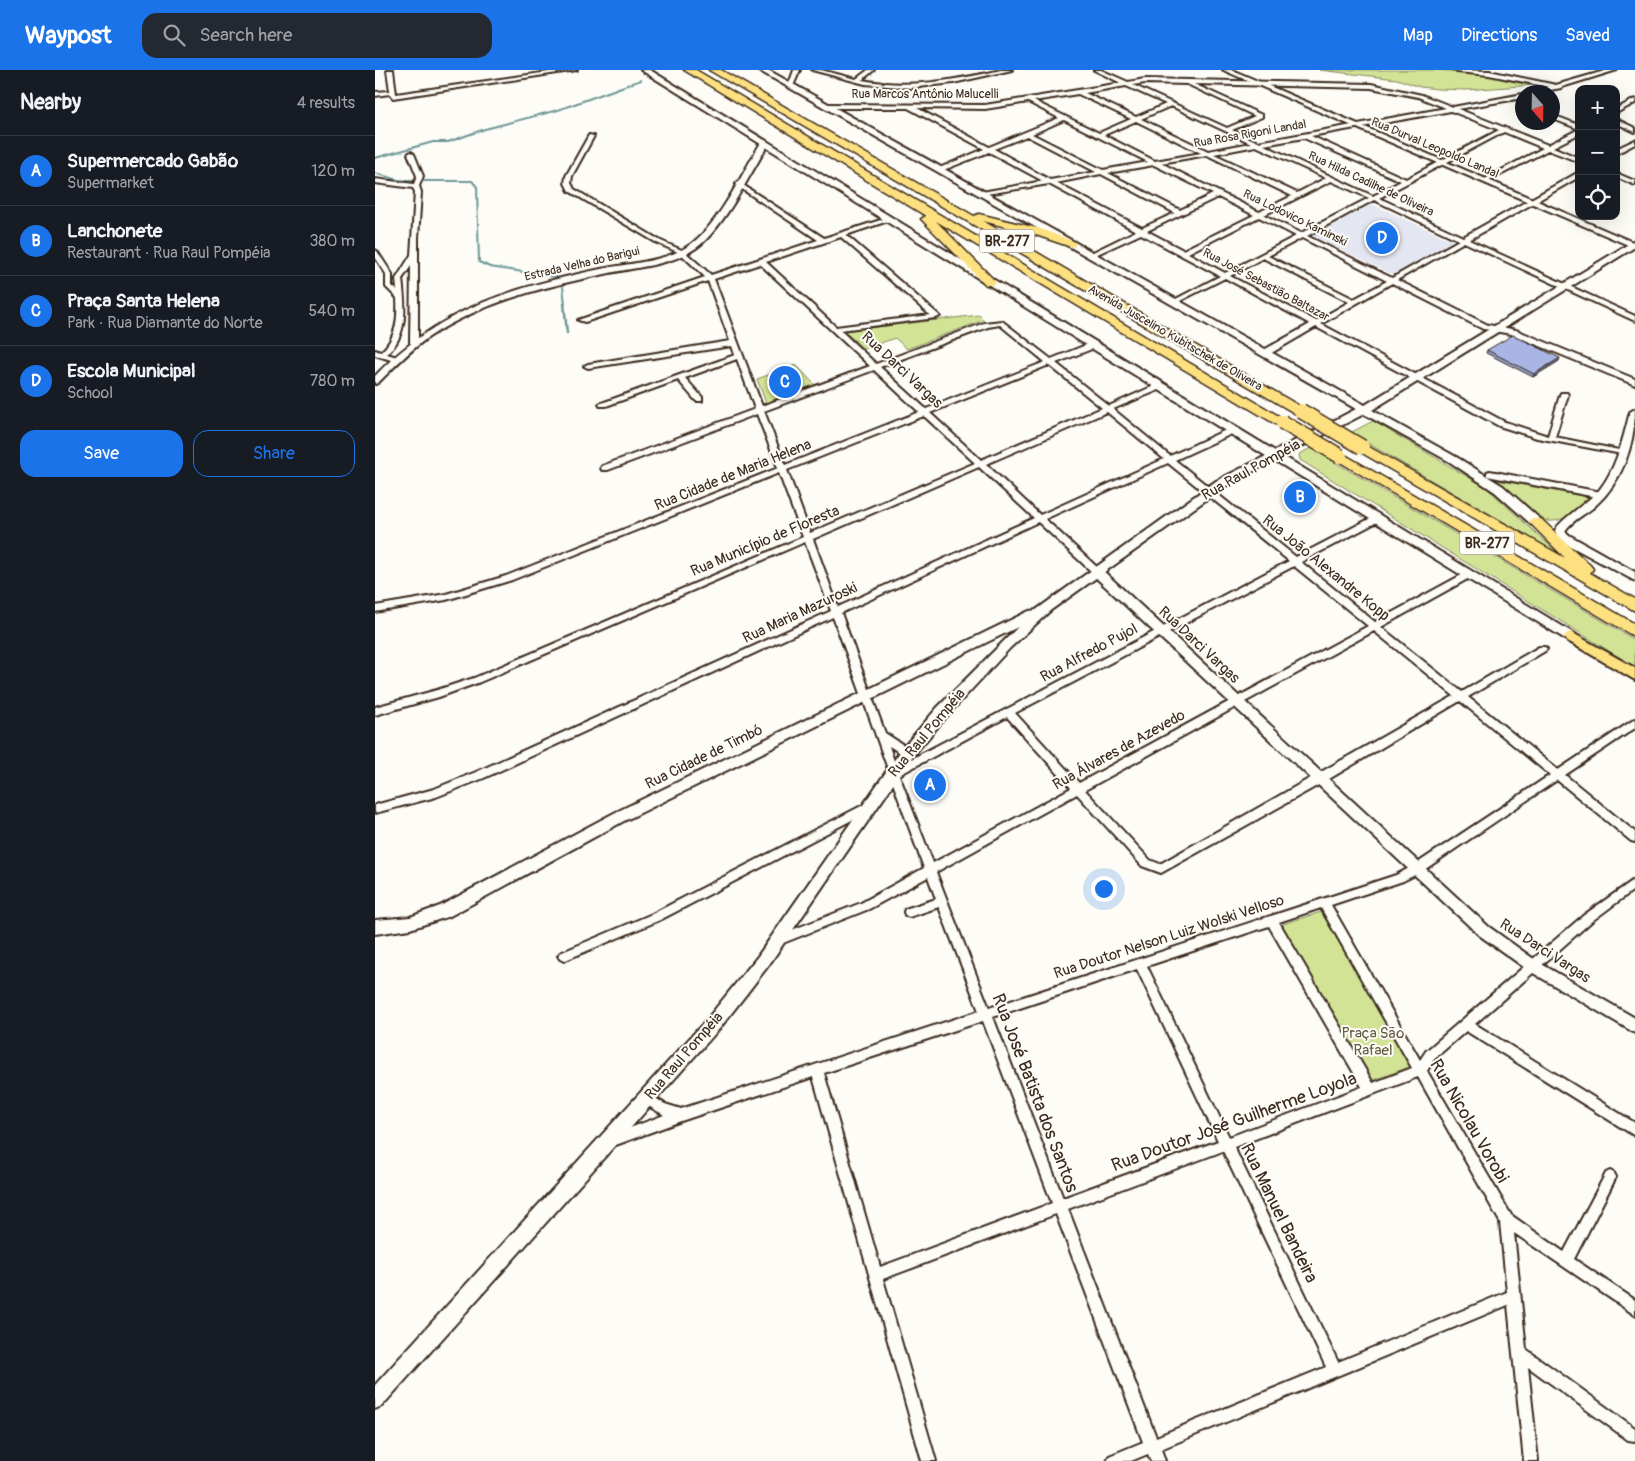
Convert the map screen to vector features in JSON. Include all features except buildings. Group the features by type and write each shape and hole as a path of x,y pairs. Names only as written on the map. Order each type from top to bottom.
{"highway":[{"name":"BR-277","path":"689,70 1635,631"},
{"name":"Avenida Juscelino Kubitschek de Oliveira","path":"714,70 1629,602"},
{"path":"902,197 990,282"},
{"path":"935,199 984,219 1037,231 1071,244"},
{"path":"1536,522 1576,560 1629,602"}],"main road":[{"path":"645,70 1635,675"},
{"path":"762,70 1487,480 1536,522"},
{"name":"Rua Raul Pompéia","path":"375,1399 715,1023 778,940 907,753 1006,638 1209,491 1275,455 1365,410 1634,245"},
{"name":"Rua Cidade de Timbó","path":"375,927 410,923 445,912 619,817 969,645 1006,638"}],"street":[{"path":"390,70 393,94"},
{"path":"375,94 393,94 573,70"},
{"path":"789,86 797,70"},
{"path":"815,70 894,86 918,86 1009,70"},
{"path":"858,80 871,70"},
{"path":"972,70 983,75"},
{"name":"Rua Hilda Cadilhe de Oliveira","path":"1097,70 1635,319"},
{"name":"Rua Durval Leopoldo Landal","path":"1226,70 1634,245"},
{"path":"1459,70 1489,73 1549,85"},
{"path":"1560,87 1613,70"},
{"path":"1185,82 1260,116 1227,130"},
{"name":"Rua Marcos Antônio Malucelli","path":"825,106 985,107 1030,101 1125,83 1257,83 1386,88 1412,93 1575,158"},
{"path":"1079,92 1297,196"},
{"name":"Rua Rosa Rigoni Landal","path":"982,194 1515,98"},
{"path":"1507,100 1515,103"},
{"name":"Rua Lodovico Kaminski","path":"1030,101 1486,327 1513,332 1635,382"},
{"path":"1620,109 1635,101"},
{"path":"1099,135 1171,104"},
{"name":"Rua José Sebastião Baltazar","path":"910,107 1502,424 1524,433 1624,453"},
{"path":"939,170 1064,118"},
{"path":"1560,120 1575,127"},
{"path":"1620,123 1635,130"},
{"path":"1174,302 1504,130"},
{"path":"1485,182 1577,130"},
{"path":"1026,133 1180,213"},
{"name":"Rua José Batista dos Santos","path":"591,136 569,176 568,183 571,190 659,242 682,252 710,278 867,695 893,773 930,871 1158,1461"},
{"path":"1305,136 1406,181"},
{"path":"1620,150 1635,142"},
{"name":"Estrada Velha do Barigui","path":"375,381 394,359 414,343 463,313 500,297 682,252 700,240 719,216 765,143"},
{"path":"411,154 420,176 416,186 418,192 414,343"},
{"path":"1265,354 1577,175"},
{"path":"1620,177 1635,183"},
{"path":"1183,253 1331,178"},
{"path":"375,181 416,186"},
{"path":"738,184 824,241"},
{"path":"1091,256 1219,194"},
{"path":"582,320 889,220"},
{"path":"834,329 936,316 842,235"},
{"name":"Rua José Batista dos Santos","path":"659,242 669,256"},
{"path":"375,252 389,274 389,287 401,298"},
{"path":"378,353 392,346 401,322 400,276 415,255"},
{"path":"1263,256 1354,302"},
{"name":"Rua Darci Vargas","path":"761,261 1484,930 1533,966 1635,1026"},
{"name":"Rua João Alexandre Kopp","path":"875,367 997,323 1006,325 1635,838"},
{"path":"588,366 734,343"},
{"name":"Rua Cidade de Maria Helena","path":"375,609 446,597 487,586 1094,345"},
{"path":"378,353 394,359"},
{"path":"603,404 739,356"},
{"path":"605,468 875,367"},
{"path":"680,377 699,399"},
{"name":"Rua Município de Floresta","path":"375,710 439,693 477,680 1161,386"},
{"path":"1551,439 1564,395"},
{"path":"1635,412 1617,472 1601,495 1587,510 1561,527 1560,531 1565,538 1635,577"},
{"name":"Rua Maria Mazuroski","path":"375,809 436,793 481,775 1233,430"},
{"path":"1490,474 1601,495"},
{"name":"Rua Alfredo Pujol","path":"893,773 1378,518"},
{"name":"Rua Álvares de Azevedo","path":"778,940 849,914 1470,574"},
{"path":"1008,712 1145,863 1156,869 1166,868 1542,648"},
{"name":"Rua Doutor Nelson Luiz Wolski Velloso","path":"609,1141 681,1115 1388,882 1417,869 1635,723"},
{"path":"881,736 907,753"},
{"path":"564,956 656,917 871,804"},
{"path":"1420,1071 1430,1055 1465,1024 1588,918 1635,883"},
{"path":"909,912 942,902"},
{"name":"Rua Nicolau Vorobi","path":"1324,903 1506,1220 1635,1308"},
{"path":"1273,920 1370,1090"},
{"name":"Rua Manuel Bandeira","path":"1140,964 1335,1370"},
{"path":"1465,1024 1635,1130"},
{"path":"817,1070 929,1461"},
{"name":"Rua Doutor José Guilherme Loyola","path":"875,1275 1420,1071"},
{"path":"647,1099 662,1109 681,1115"},
{"path":"1566,1261 1610,1177"},
{"path":"1506,1220 1531,1461"},
{"path":"1114,1461 1514,1296"},
{"path":"1520,1353 1633,1435"}],"shaded area":[{"path":"1372,204 1453,241 1393,275 1311,235"}],"green space":[{"path":"1319,70 1438,70 1487,75 1535,85 1466,90 1438,89 1420,87 1397,79"},
{"path":"979,315 984,320 907,349 895,338 864,349 844,331"},
{"path":"796,365 815,385 766,403 757,379"},
{"path":"1373,421 1487,488 1560,555 1350,433"},
{"path":"1311,448 1635,640 1635,667 1300,460 1299,454"},
{"path":"1492,479 1592,498 1575,512 1561,519 1549,521 1539,518 1529,511"},
{"name":"Praça São Rafael","path":"1321,912 1412,1066 1371,1081 1280,925"}],"waterway":[{"path":"375,158 433,142 448,142 485,129 558,110 641,80"},
{"path":"375,173 398,180 413,181"},
{"path":"422,181 472,181 477,187 479,262 490,267 556,277"},
{"path":"563,287 565,304"},
{"path":"564,303 567,333"}],"place":[{"name":"Escola Municipal","path":"1382,238"},
{"name":"Praça Santa Helena","path":"785,382"},
{"name":"Lanchonete","path":"1300,497"},
{"name":"Supermercado Gabão","path":"930,785"}]}
